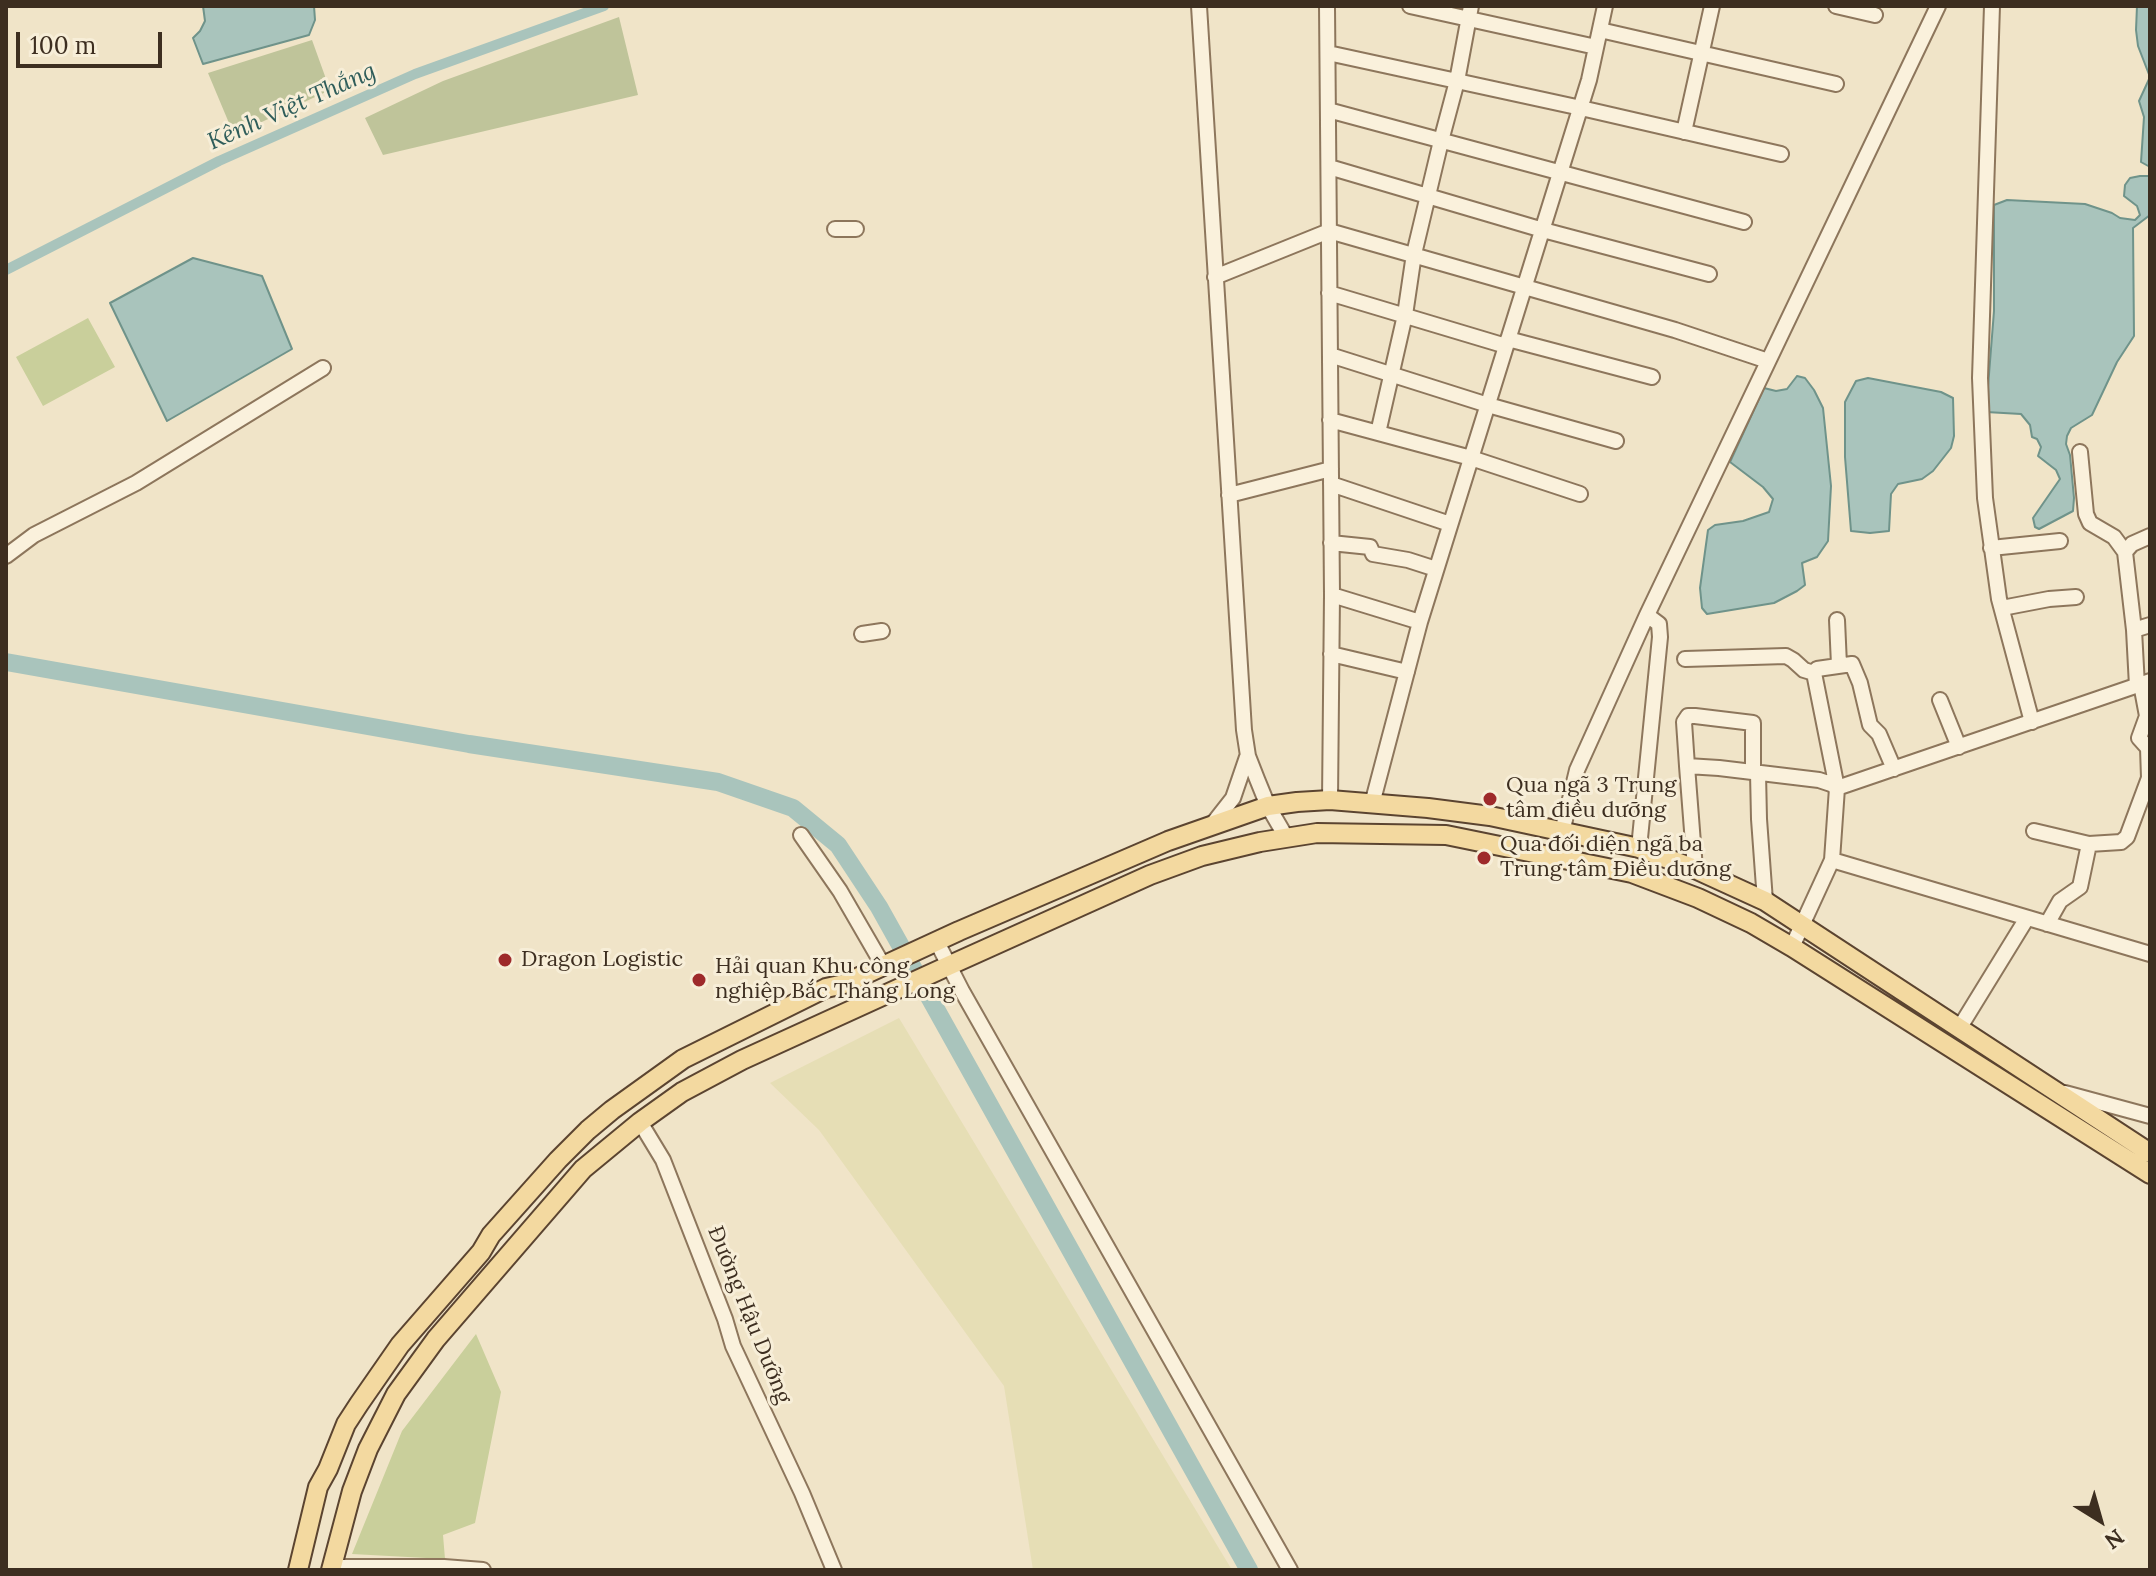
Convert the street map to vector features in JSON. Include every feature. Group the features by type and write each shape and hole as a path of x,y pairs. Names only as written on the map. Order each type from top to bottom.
{"main road":[{"path":"298,1570 318,1487 346,1424 400,1345 558,1160 588,1130 631,1095 701,1049 826,988 844,984 1168,841 1268,806 1330,800 1490,816 1639,848 1695,869 1765,901 1802,924 2150,1153"},
{"path":"331,1569 352,1491 396,1394 436,1339 583,1169 640,1122 682,1092 742,1060 1150,875 1202,856 1286,837 1317,833 1446,835 1632,873 1698,898 1792,947 2150,1174"},
{"path":"359,1404 384,1419"},
{"path":"346,1424 374,1439"},
{"path":"306,1570 327,1490 328,1469"}],"street":[{"path":"1199,6 1244,730 1248,756 1268,806 1286,837"},
{"path":"1327,6 1332,595 1330,800"},
{"path":"1410,6 1470,12 1596,47"},
{"path":"1372,804 1420,622 1581,108 1605,6"},
{"path":"1684,132 1712,6"},
{"path":"1836,6 1875,15"},
{"path":"1556,857 1577,770 1647,615 1938,6"},
{"path":"1992,6 1980,378 1985,498 2002,608 2032,722"},
{"path":"1378,433 1405,315 1414,254 1457,81 1470,12"},
{"path":"1600,30 1836,84"},
{"path":"1328,53 1781,154"},
{"path":"1328,110 1744,222"},
{"path":"1329,167 1543,230 1709,274"},
{"path":"835,229 856,229"},
{"path":"1215,277 1329,231 1675,330 1768,361"},
{"path":"1329,293 1507,343 1652,377"},
{"path":"1330,355 1616,441"},
{"path":"6,556 34,535 136,483 323,368"},
{"path":"1330,420 1471,458 1580,494"},
{"path":"2034,831 2089,844 2121,842 2127,837 2150,778 2148,748 2139,738 2147,716 2125,552 2114,537 2090,523 2086,514 2080,452"},
{"path":"1229,495 1331,477 1450,524"},
{"path":"2125,552 2132,544 2150,536"},
{"path":"1991,548 2060,541"},
{"path":"1331,543 1370,547 1373,554 1436,569"},
{"path":"1332,595 1420,622"},
{"path":"2002,608 2076,597"},
{"path":"1639,848 1660,637 1659,624 1647,615"},
{"path":"1837,620 1839,665"},
{"path":"2134,630 2150,625"},
{"path":"862,634 882,631"},
{"path":"1331,654 1407,672"},
{"path":"1685,659 1786,656 1804,670 1814,673"},
{"path":"1792,947 1832,860 1837,788 1814,673 1818,668 1850,663 1855,669 1871,726 1879,734 1894,769"},
{"path":"1687,766 1824,781 1837,788 2143,684"},
{"path":"1940,700 1959,747"},
{"path":"1695,869 1684,722 1688,716 1695,716 1753,723 1765,901"},
{"path":"1210,826 1233,798 1248,756"},
{"path":"801,835 889,964"},
{"path":"2047,924 2060,901 2080,887 2089,844"},
{"path":"1832,860 2150,954"},
{"path":"1960,1027 2027,918"},
{"path":"937,942 1290,1570"},
{"path":"2055,1090 2150,1116"},
{"name":"Đường Hậu Dưỡng","path":"640,1122 663,1160 733,1346 802,1493 834,1570"},
{"path":"331,1569 444,1567 483,1570"}],"shaded area":[{"path":"899,1018 1232,1570 1033,1570 1004,1386 819,1130 770,1083"}],"green space":[{"path":"619,17 638,95 383,155 365,118 443,81"},
{"path":"312,40 330,90 234,135 208,73"},
{"path":"88,318 115,367 43,406 16,357"},
{"path":"476,1334 501,1392 475,1523 443,1535 445,1559 352,1554 402,1431"}],"water":[{"path":"203,6 314,6 315,20 309,35 203,64 193,38 205,21"},
{"path":"2137,6 2150,6 2150,77 2138,46"},
{"path":"2150,77 2150,167 2141,162 2144,117 2139,101"},
{"path":"2150,176 2150,215 2133,228 2134,336 2117,362 2092,415 2071,428 2067,436 2073,511 2039,529 2035,527 2033,518 2060,479 2056,470 2038,456 2041,447 2032,437 2030,425 2021,414 1986,412 1994,311 1994,205 2007,200 2085,204 2120,218 2135,220 2140,215 2137,206 2124,196 2125,185 2130,178"},
{"path":"193,258 262,276 292,349 167,421 110,303"},
{"path":"1797,376 1805,378 1823,408 1831,486 1828,541 1817,557 1802,563 1805,585 1797,591 1774,603 1707,614 1702,608 1700,588 1708,530 1715,525 1743,521 1769,512 1773,499 1763,487 1730,462 1764,388 1776,391 1787,389"},
{"path":"1868,378 1941,392 1953,398 1954,436 1951,448 1933,471 1922,479 1898,484 1891,494 1889,531 1870,533 1851,531 1845,457 1845,402 1856,381"}],"waterway":[{"name":"Kênh Việt Thắng","path":"6,270 219,161 415,74 604,6"},
{"path":"6,662 469,744 718,782 793,808 838,845 879,907 1249,1570"}],"place":[{"name":"Qua ngã 3 Trung tâm điều dưỡng","path":"1490,799"},
{"name":"Qua đối diện ngã ba Trung tâm Điều dưỡng","path":"1484,858"},
{"name":"Dragon Logistic","path":"505,960"},
{"name":"Hải quan Khu công nghiệp Bắc Thăng Long","path":"699,980"}]}
